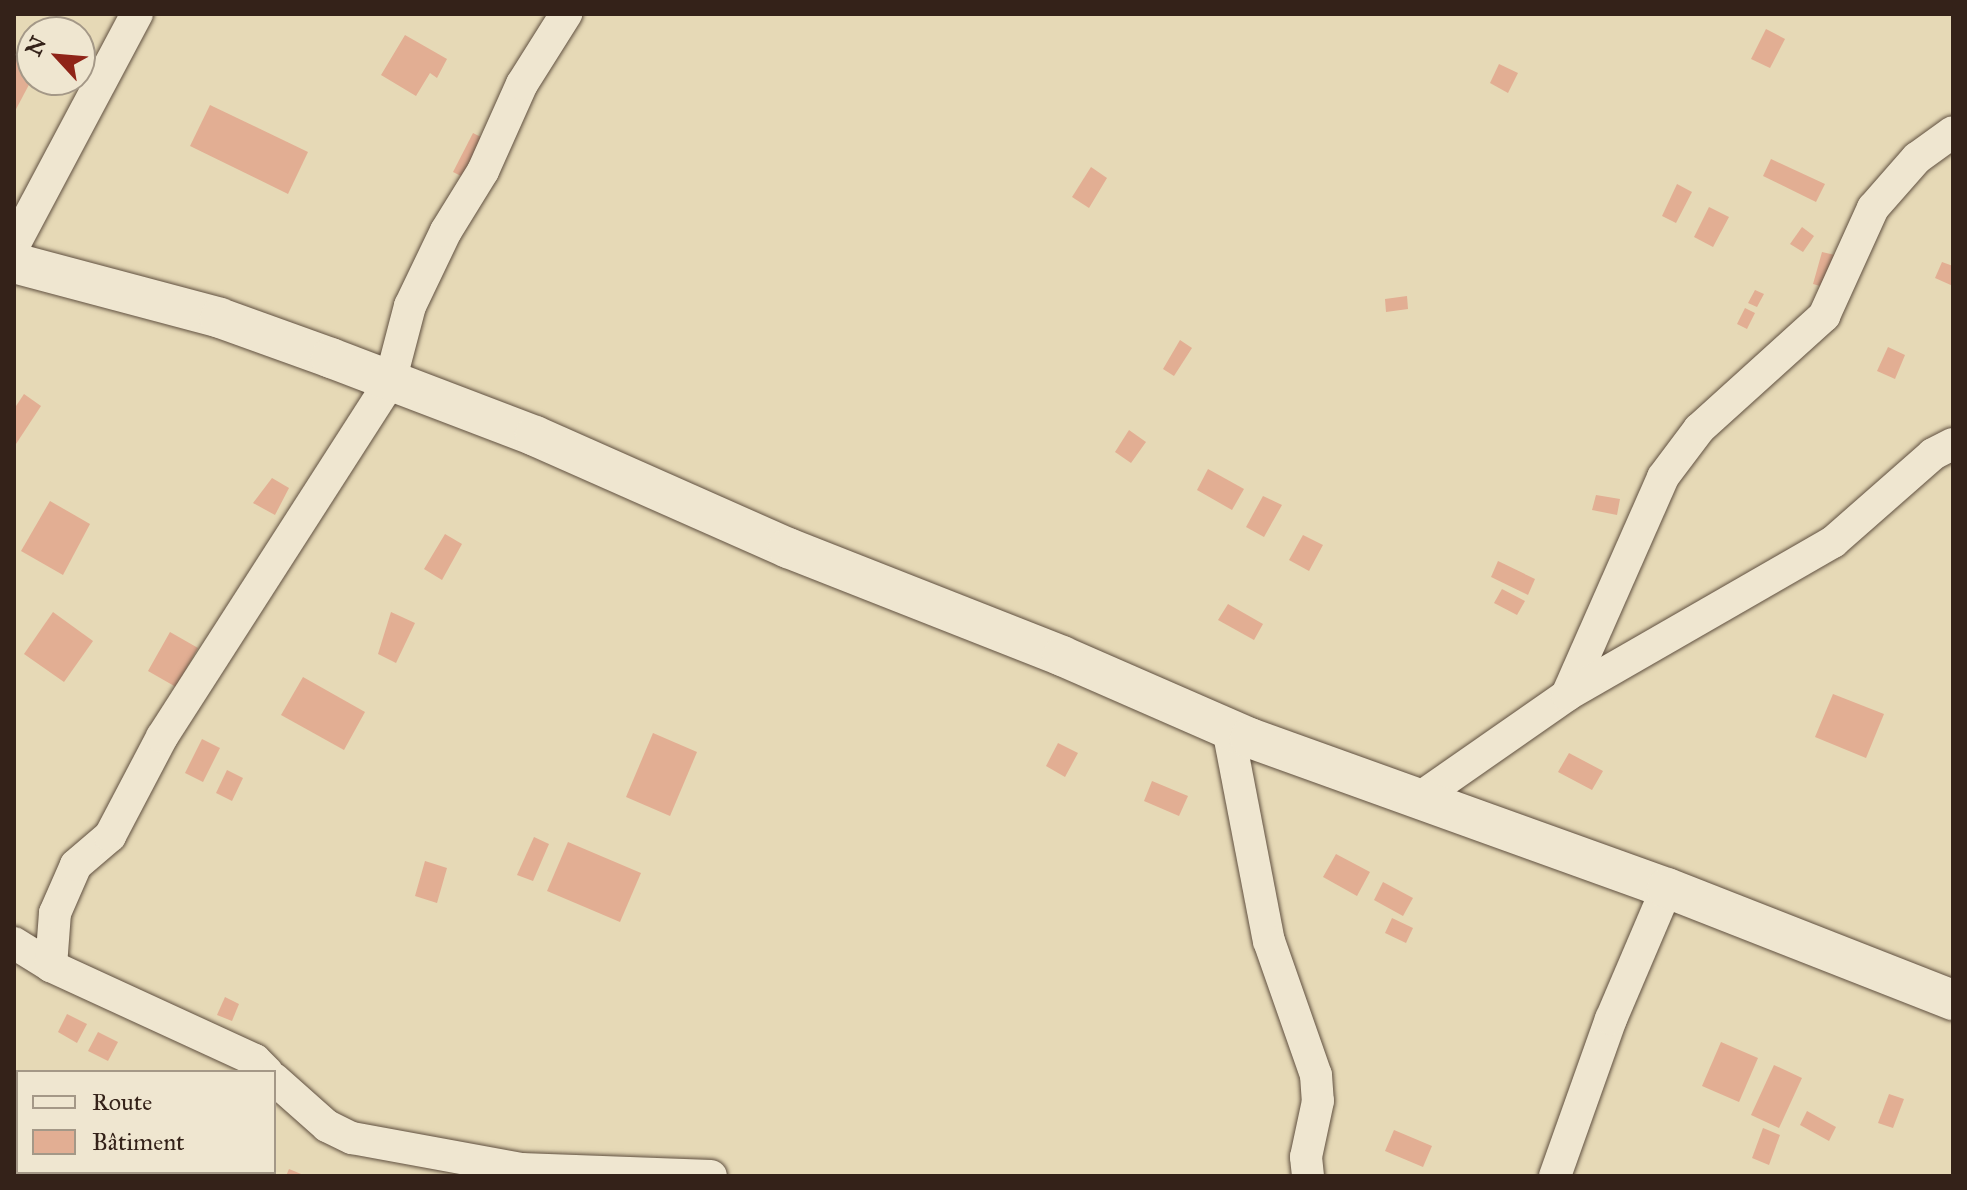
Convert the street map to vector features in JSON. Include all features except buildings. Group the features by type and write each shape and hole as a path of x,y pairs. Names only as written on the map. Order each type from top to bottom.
{"street":[{"path":"14,245 137,14"},
{"path":"51,966 55,913 66,882 76,865 110,836 162,737 390,382 410,306 446,231 483,171 522,84 566,14"},
{"path":"1567,695 1663,477 1699,429 1824,316 1873,208 1917,158 1953,132"},
{"path":"14,263 220,318 535,436 788,548 1062,656 1228,729 1667,888 1953,1000"},
{"path":"1421,797 1567,695 1833,542 1933,454 1953,444"},
{"path":"1228,729 1269,941 1316,1075 1318,1101 1310,1126 1308,1176"},
{"path":"1555,1176 1611,1019 1667,888"},
{"path":"14,943 51,966 255,1060 265,1070"},
{"path":"276,1081 327,1126 352,1138 521,1169 711,1176"}]}
